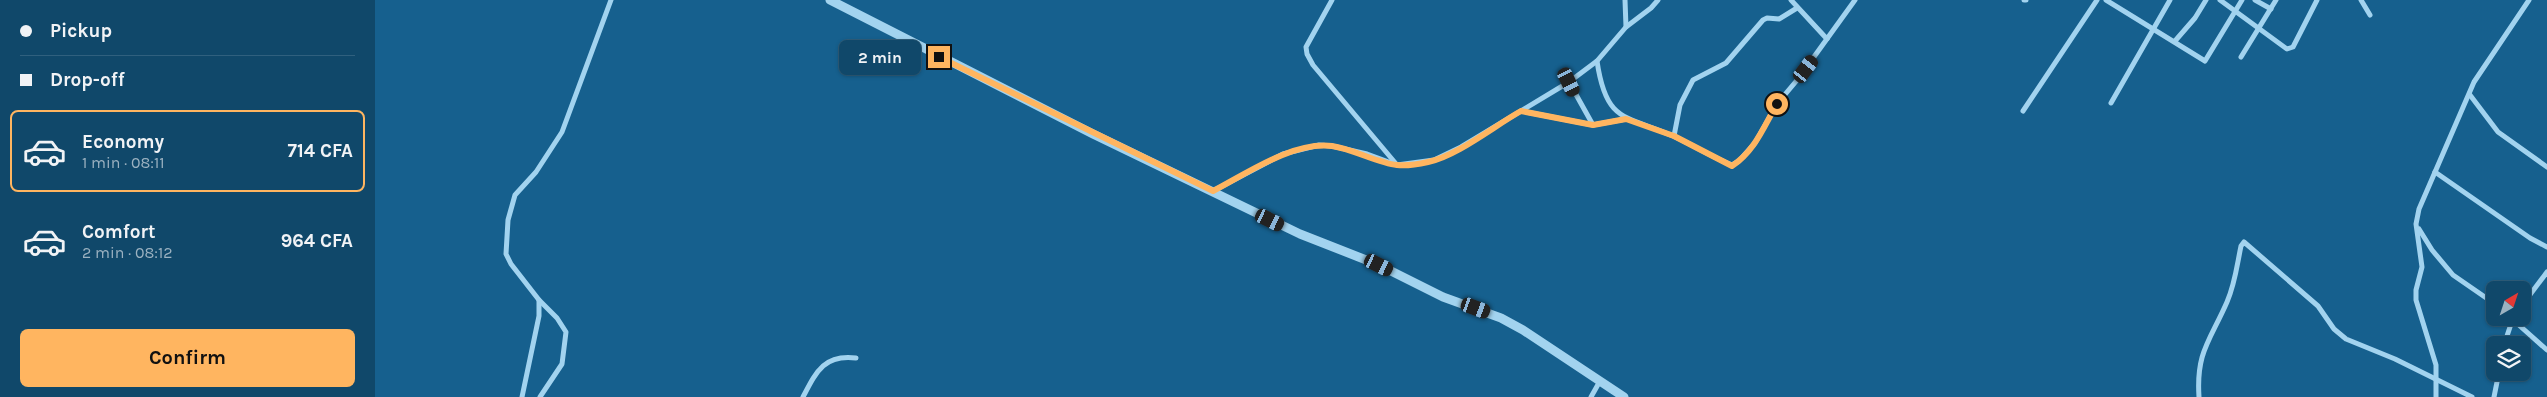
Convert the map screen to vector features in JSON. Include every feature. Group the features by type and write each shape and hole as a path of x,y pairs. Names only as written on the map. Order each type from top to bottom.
{"street":[{"path":"540,397 562,364 566,332 511,264 506,254 508,220 515,196 536,172 562,132 611,0"},
{"path":"830,0 1093,134 1299,234 1379,265 1443,297 1501,318 1624,397"},
{"path":"1332,0 1306,47 1307,54 1313,65 1397,165"},
{"path":"1625,0 1626,28"},
{"path":"1213,191 1283,154 1319,145 1367,154 1397,165 1434,160 1461,147 1569,82 1597,61 1626,28 1658,0"},
{"path":"1791,0 1827,39"},
{"path":"1597,61 1601,86 1607,100 1626,119 1674,136 1732,166 1739,161 1762,133 1777,104 1855,0"},
{"path":"2023,111 2097,0"},
{"path":"2106,0 2205,61 2241,0"},
{"path":"2111,103 2170,0"},
{"path":"2175,41 2195,18 2206,0"},
{"path":"2220,0 2258,30 2287,49 2291,49 2317,0"},
{"path":"2255,0 2271,9"},
{"path":"2241,57 2276,0"},
{"path":"2361,0 2370,15"},
{"path":"2436,397 2432,348 2416,300 2416,290 2422,267 2416,224 2419,209 2448,137 2470,95 2474,82 2529,0"},
{"path":"1674,136 1680,105 1695,79 1717,70 1726,63 1763,20 1767,18 1779,19 1797,8"},
{"path":"1569,82 1593,125"},
{"path":"2470,95 2497,132 2547,167"},
{"path":"1521,111 1593,125 1626,119"},
{"path":"2435,172 2530,238 2547,247"},
{"path":"2416,224 2424,239 2453,275 2486,298"},
{"path":"2199,397 2201,356 2233,288 2241,246 2245,242 2318,306 2334,329 2341,335 2472,397"},
{"path":"2531,293 2547,272"},
{"path":"523,397 539,316 539,300"},
{"path":"2521,326 2547,350"},
{"path":"803,397 816,372 824,366 840,356 856,358"},
{"path":"1591,397 1600,380"},
{"path":"2494,397 2497,381"}],"route":[{"path":"939,57 1093,134 1213,191 1283,154 1319,145 1367,154 1397,165 1427,162 1461,147 1521,111 1593,125 1626,119 1674,136 1713,158 1732,166 1755,143 1777,104"}]}
